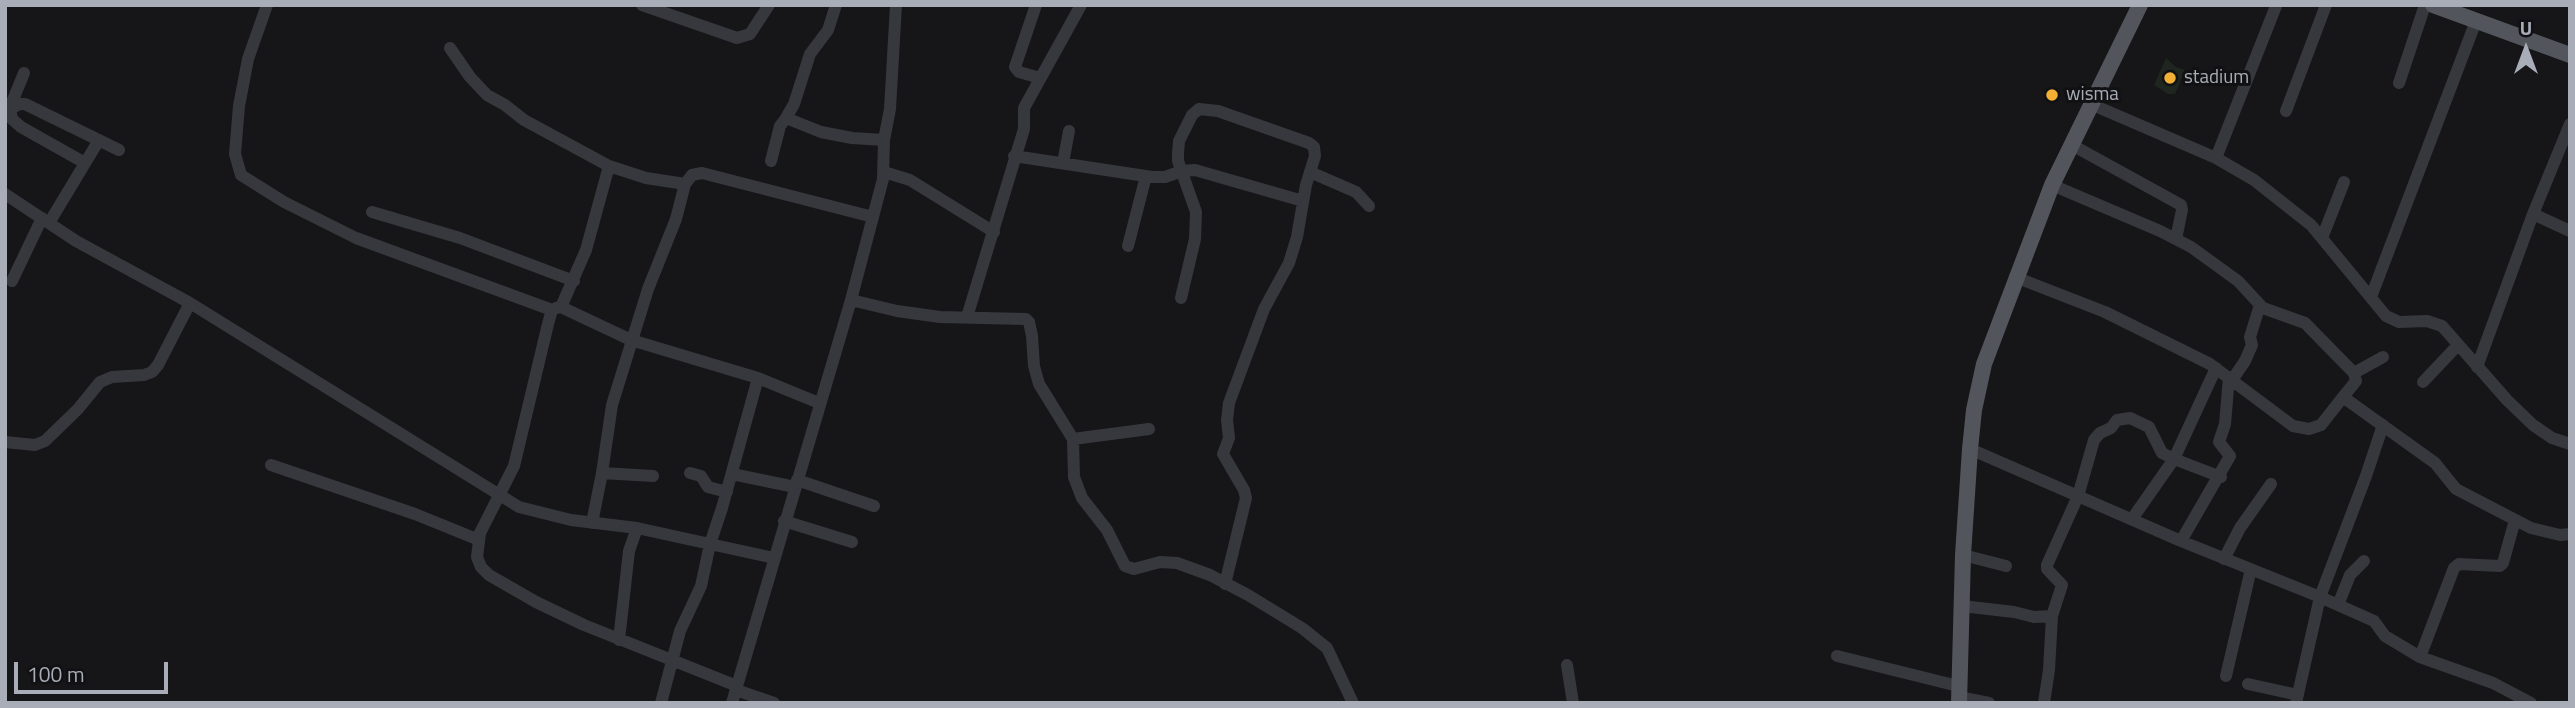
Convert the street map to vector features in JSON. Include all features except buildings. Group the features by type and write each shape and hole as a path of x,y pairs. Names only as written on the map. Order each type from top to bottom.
{"main road":[{"path":"1959,695 1963,555 1970,449 1984,364 2052,185 2140,5"},
{"path":"2433,5 2570,55"}],"street":[{"path":"267,5 248,59 239,106 235,154 241,175 284,202 356,238 557,308 631,341 758,378 820,403"},
{"path":"642,5 737,38 750,34 769,5"},
{"path":"771,161 780,126 794,104 810,54 828,30 836,5"},
{"path":"735,693 851,300 884,172 884,140 890,109 896,5"},
{"path":"1036,5 1015,67 1019,72 1040,78"},
{"path":"967,317 1024,129 1024,108 1081,5"},
{"path":"2286,111 2326,5"},
{"path":"2399,83 2425,5"},
{"path":"2216,158 2276,6"},
{"path":"2371,297 2476,21"},
{"path":"450,48 470,78 487,96 554,138 609,166 646,178 685,184"},
{"path":"7,112 24,73"},
{"path":"7,112 25,104 119,150"},
{"path":"2093,105 2216,158 2254,180 2311,225 2379,309 2394,321 2427,321 2438,324 2533,425 2552,438 2570,444"},
{"path":"1181,298 1195,239 1196,212 1178,155 1182,132 1192,115 1204,108 1218,111 1309,143 1315,150 1289,263 1264,309 1229,403 1229,438 1223,454 1246,498 1225,584"},
{"path":"7,112 21,127 85,163"},
{"path":"786,118 821,132 884,140"},
{"path":"2477,367 2533,214 2570,124"},
{"path":"1063,163 1069,131"},
{"path":"12,281 46,221 99,140"},
{"path":"2072,145 2181,205 2176,239"},
{"path":"1014,156 1146,176 1165,177 1195,170 1303,201"},
{"path":"609,166 586,250 574,281 557,308 514,466 498,494 480,540 477,557 481,567 489,575 536,602 672,661 735,693 774,703"},
{"path":"884,172 911,180 994,232"},
{"path":"1310,172 1356,192 1369,206"},
{"path":"592,523 612,405 648,289 676,219 685,184 692,175 702,173 873,217"},
{"path":"1128,246 1146,176"},
{"path":"2322,238 2344,182"},
{"path":"2015,277 2105,312 2168,341 2216,368 2290,424 2306,429 2321,425 2356,382 2354,373 2305,324 2297,318 2268,311 2217,264 2176,239 2052,185"},
{"path":"5,194 76,241 190,303 519,507 571,520 637,528 774,558"},
{"path":"372,212 460,237 574,281"},
{"path":"2533,214 2570,230"},
{"path":"851,300 897,311 940,317 1026,319 1032,335 1038,384 1073,439 1074,477 1082,498 1107,530 1125,566 1134,569 1160,562 1177,563 1225,584 1302,628 1327,648 1353,703"},
{"path":"5,442 35,445 45,441 78,410 100,382 112,377 152,372 190,303"},
{"path":"2181,541 2221,477 2231,455 2219,442 2225,424 2230,379 2245,361 2252,345 2250,337 2260,305"},
{"path":"2423,382 2457,346"},
{"path":"2354,373 2383,357"},
{"path":"2132,519 2174,459 2216,368"},
{"path":"661,703 682,624 698,597 710,544 758,378"},
{"path":"2343,397 2435,463 2456,489 2515,520 2549,533 2570,534"},
{"path":"2044,703 2052,616 2062,585 2047,569 2047,565 2078,496 2094,440 2117,420 2130,418 2149,428 2162,453 2221,477"},
{"path":"2248,684 2297,699 2320,597 2383,425"},
{"path":"1073,439 1149,429"},
{"path":"1970,449 2374,621 2385,636 2420,657 2493,683 2531,703"},
{"path":"271,465 415,514 480,540"},
{"path":"602,473 653,476"},
{"path":"690,473 701,475 706,486 727,492"},
{"path":"732,474 796,484 874,506"},
{"path":"2224,559 2240,528 2271,484"},
{"path":"2420,657 2454,568 2459,564 2500,566 2515,520"},
{"path":"785,521 852,542"},
{"path":"619,640 629,551 637,528"},
{"path":"1963,555 2006,566"},
{"path":"2338,605 2350,575 2364,561"},
{"path":"2226,676 2251,569"},
{"path":"1962,606 2034,617 2052,616"},
{"path":"1837,656 1989,703"},
{"path":"1567,665 1573,703"}],"shaded area":[{"name":"stadium","path":"2166,58 2176,67 2185,70 2175,94 2168,94 2154,85"}],"place":[{"name":"stadium","path":"2170,78"},
{"name":"wisma","path":"2052,95"}]}
